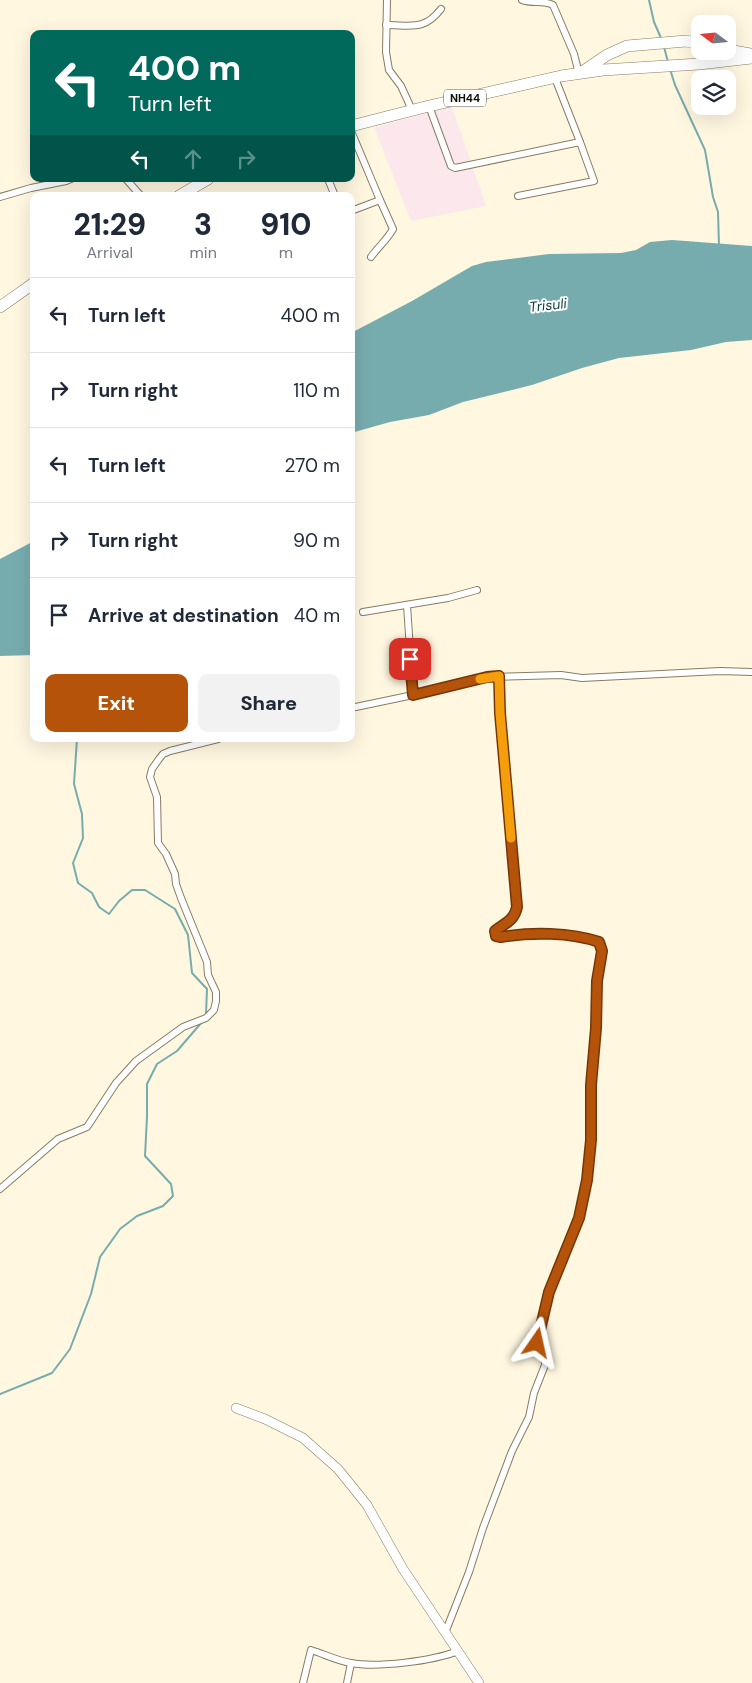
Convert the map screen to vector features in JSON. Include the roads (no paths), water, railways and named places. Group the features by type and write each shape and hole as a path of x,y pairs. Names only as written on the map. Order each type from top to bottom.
{"highway":[{"name":"NH44","path":"579,74 606,55 626,46 691,42"},
{"name":"NH44","path":"736,52 752,56"},
{"name":"NH44","path":"355,125 429,106 555,78 603,70 699,64 752,56"},
{"path":"186,192 203,182"},
{"path":"0,308 30,286"}],"street":[{"path":"387,0 386,52 389,70 401,86 412,110"},
{"path":"522,0 527,2 545,1 554,5 574,54 579,74"},
{"path":"386,24 426,23 441,8"},
{"path":"518,196 594,181 555,78"},
{"path":"429,106 451,166 455,168 580,142"},
{"path":"355,141 392,229 388,238 371,257"},
{"path":"0,198 49,182"},
{"path":"129,182 137,192"},
{"path":"355,209 380,200"},
{"path":"363,612 448,598 477,590"},
{"path":"407,604 413,695"},
{"path":"355,707 487,677 561,674 582,678 720,670 752,672"},
{"path":"445,1633 512,1451 529,1417 534,1392 545,1365 544,1351 537,1343 542,1317 549,1292 579,1218 590,1154 591,1085 596,1028 597,981 602,951 599,942 578,937 537,933 501,937 494,934 497,929 511,921 517,907 500,713 499,676"},
{"path":"0,1189 58,1139 87,1127 116,1083 136,1060 183,1027 206,1018 214,1010 216,992 208,975 207,962 181,898 175,874 166,854 158,843 157,797 150,777 152,769 163,754 207,742"},
{"path":"236,1408 265,1419 303,1438 338,1468 367,1505 403,1569 479,1683"},
{"path":"303,1683 311,1650 352,1664 424,1660 458,1652"},
{"path":"347,1683 352,1664"}],"water":[{"name":"Trisuli","path":"672,240 752,246 752,340 726,342 691,350 619,358 532,385 463,402 429,415 390,422 355,432 355,331 412,301 472,266 486,262 549,254 621,253 636,250 650,242"},
{"path":"30,543 30,655 0,656 0,559"}],"waterway":[{"path":"649,0 654,22 661,38"},
{"path":"664,47 668,62"},
{"path":"670,69 675,85 705,150 713,197 718,212 719,246"},
{"path":"77,742 74,784 82,814 83,838 73,863 78,883 92,893 99,907 109,914 119,901 132,890 145,890 175,909 188,935 192,973 207,989 206,1014"},
{"path":"0,1394 52,1373 70,1349 91,1294 100,1257 120,1229 137,1216 163,1206 173,1196 171,1184 145,1156 147,1084 157,1064 177,1051 202,1022"}]}
